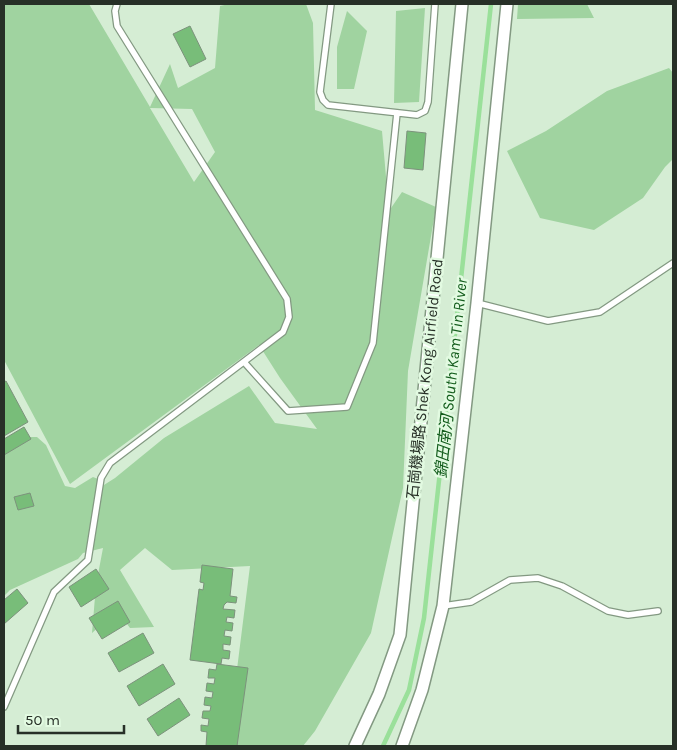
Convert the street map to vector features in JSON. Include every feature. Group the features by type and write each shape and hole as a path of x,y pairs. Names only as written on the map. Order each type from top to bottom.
{"street":[{"name":"石崗機場路 Shek Kong Airfield Road","path":"354,746 380,694 400,635 427,352 446,184 462,4"},
{"path":"402,746 422,690 443,606 477,303 507,4"}],"lane":[{"path":"4,707 54,592 88,560 101,478 110,463 283,332 289,317 287,299 117,26 115,11 117,4"},
{"path":"330,4 320,92 323,100 328,105 417,115 425,111 428,102 435,4"},
{"path":"244,362 288,411 347,407 373,343 397,113"},
{"path":"477,303 548,321 600,312 673,263"},
{"path":"443,606 471,602 510,580 538,578 562,586 608,611 628,615 658,611"}],"green space":[{"path":"4,4 89,4 150,107 170,64 178,88 215,68 220,6 229,4 306,4 313,23 315,110 382,131 389,211 402,192 436,207 408,371 403,488 371,633 315,731 303,746 231,746 232,709 250,566 172,570 145,548 120,570 154,627 130,628 117,611 92,633 96,585 103,548 83,553 78,559 10,590 4,596 4,453 28,437 37,437 46,445 65,486 75,488 93,477 98,479 96,490 115,478 164,438 249,386 275,423 317,429 259,345 70,484 4,360","holes":["150,108 192,109 215,152 194,182"]},
{"path":"518,4 587,4 594,18 517,19"},
{"path":"425,8 419,102 394,103 396,11"},
{"path":"347,11 367,31 354,89 337,89 337,47"},
{"path":"669,68 673,73 673,159 643,198 594,230 540,218 507,151 546,131 607,91"}],"building":[{"path":"190,26 206,59 190,67 173,34"},
{"path":"407,131 426,133 423,170 404,168"},
{"path":"6,381 28,422 4,436 4,382"},
{"path":"24,427 31,439 4,455 4,439"},
{"path":"30,493 34,506 18,510 14,497"},
{"path":"202,565 233,569 230,596 237,597 236,603 227,602 223,609 235,610 234,618 227,617 226,622 233,623 232,631 225,630 224,636 231,637 230,645 223,644 223,650 230,651 229,659 222,658 221,664 190,660 199,589 203,590 204,583 200,582"},
{"path":"96,569 109,589 81,607 69,587"},
{"path":"17,589 28,603 4,624 4,600"},
{"path":"118,601 130,622 102,639 89,618"},
{"path":"143,633 154,653 119,672 108,653"},
{"path":"163,664 175,684 139,706 127,686"},
{"path":"217,664 248,668 237,746 206,746 207,732 201,731 201,725 208,726 209,719 202,718 203,711 210,711 211,706 204,705 205,697 212,698 213,692 206,691 207,683 214,684 215,678 208,678 209,669 216,670"},
{"path":"179,698 190,715 158,736 147,719"}],"waterway":[{"name":"錦田南河 South Kam Tin River","path":"383,746 409,690 424,618 491,4"}]}
